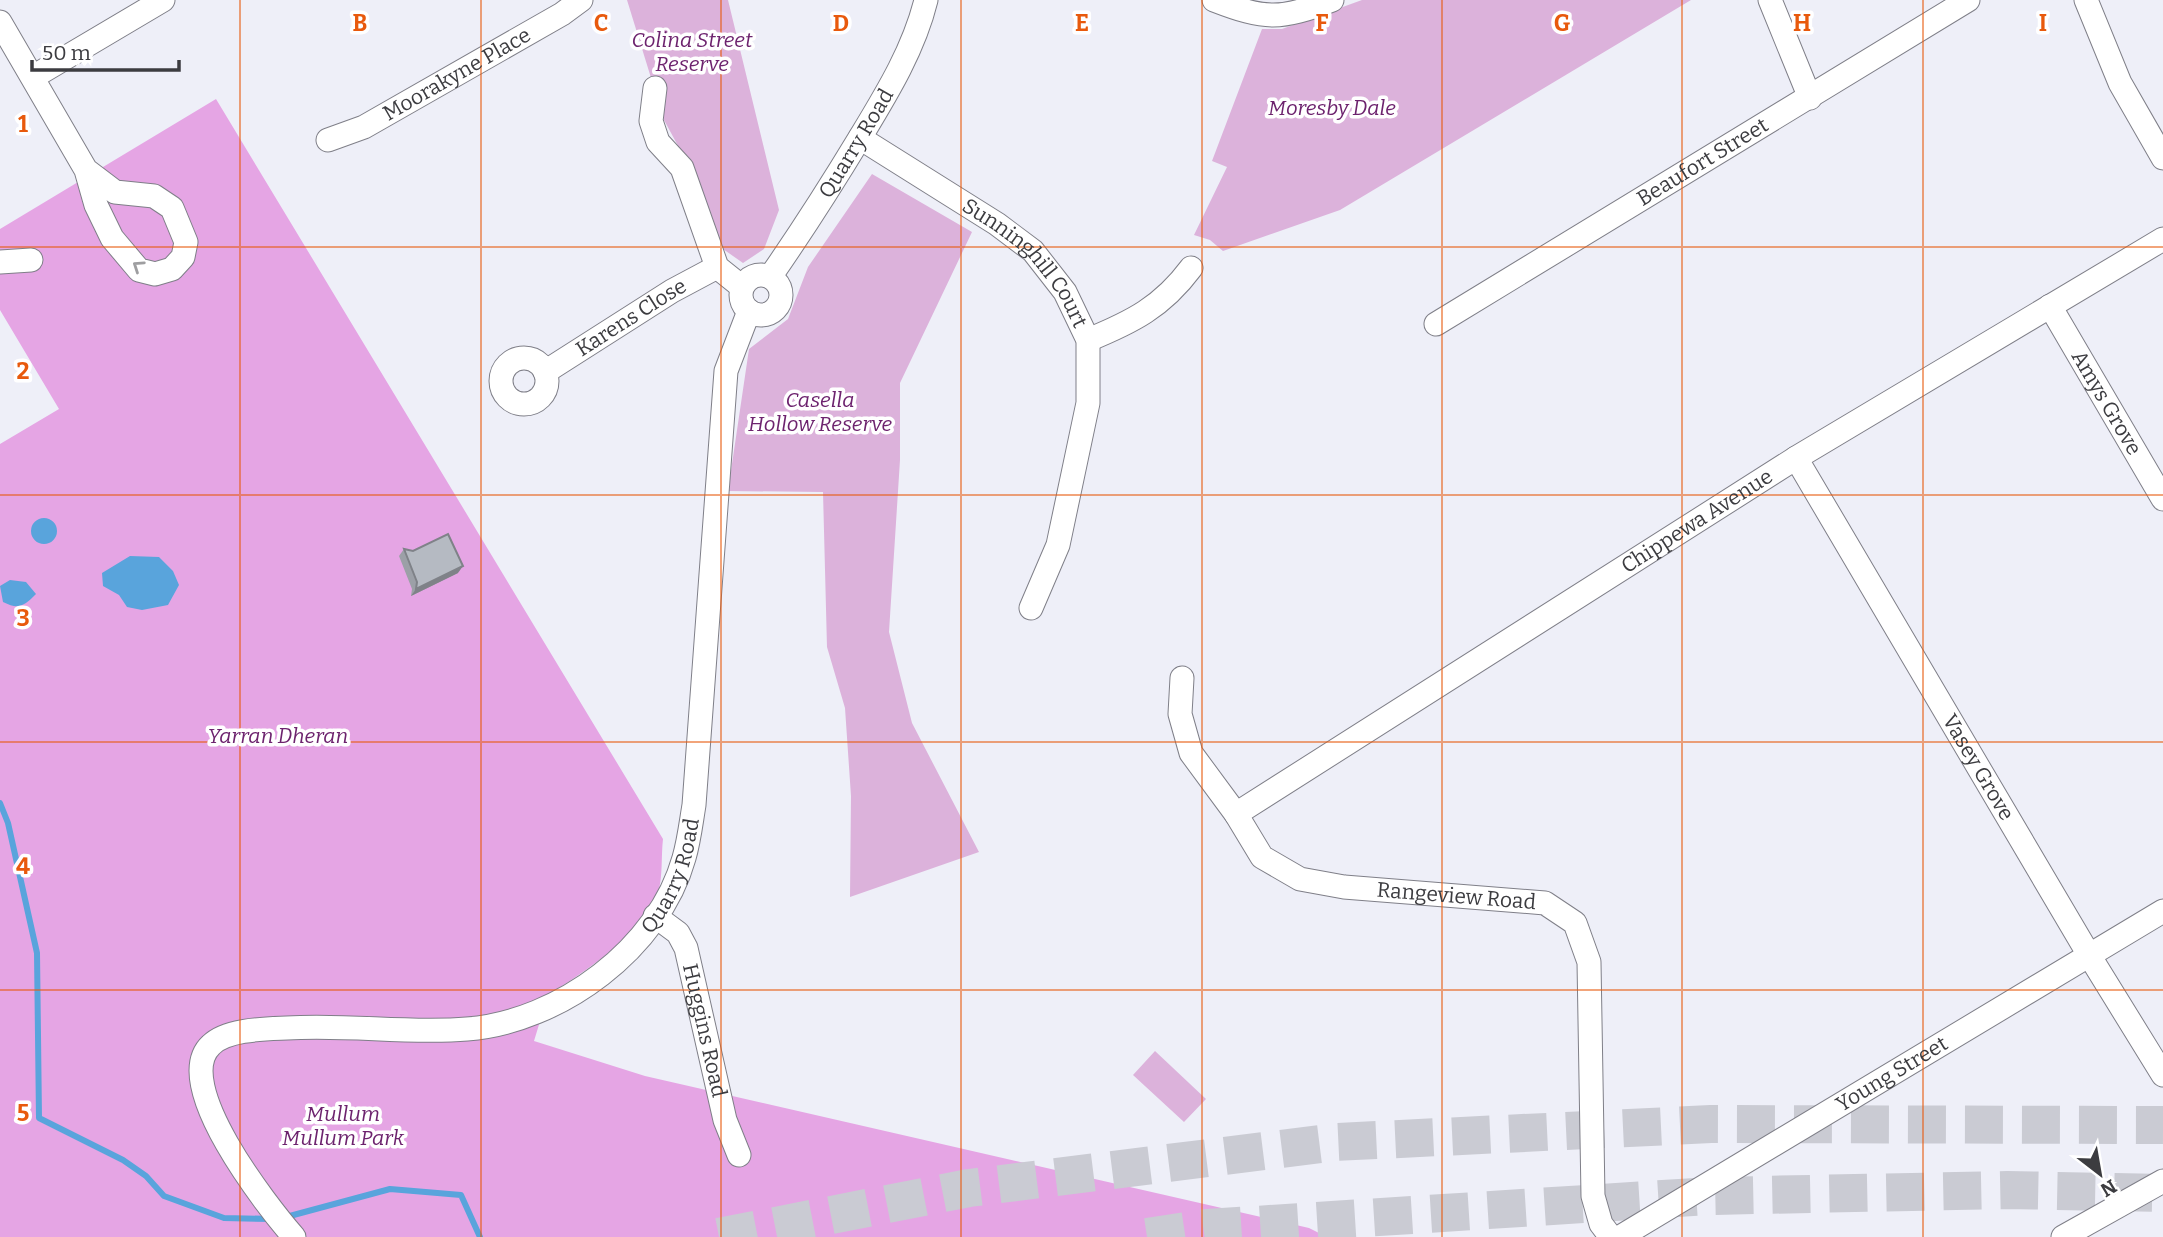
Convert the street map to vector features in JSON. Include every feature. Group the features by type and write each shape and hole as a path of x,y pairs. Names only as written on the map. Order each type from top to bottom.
{"street":[{"path":"33,77 163,0"},
{"name":"Moorakyne Place","path":"328,140 364,127 562,14 581,0"},
{"name":"Quarry Road","path":"770,277 815,213 887,95 911,46 926,0"},
{"path":"1213,0 1245,12 1272,17 1299,13 1332,0"},
{"path":"1770,0 1810,98"},
{"name":"Beaufort Street","path":"1436,324 1968,0"},
{"path":"2086,0 2120,83 2163,158"},
{"path":"0,22 86,170 96,205 126,257 139,270 148,273 172,269 183,257 186,242 172,208 154,197 115,192 86,170"},
{"path":"655,88 651,121 658,142 682,168 718,267 742,287"},
{"name":"Sunninghill Court","path":"860,138 997,224 1033,251 1065,292 1088,340 1087,403 1058,545 1031,608"},
{"name":"Chippewa Avenue","path":"1236,814 1796,458 2163,239"},
{"path":"0,262 30,260"},
{"name":"Karens Close","path":"545,372 672,291 718,267"},
{"path":"1088,340 1148,313 1177,287 1191,268"},
{"path":"750,277 770,277 779,286 778,305 762,314 749,311 741,300 742,287 750,277"},
{"name":"Amys Grove","path":"2050,306 2163,499"},
{"name":"Quarry Road","path":"291,1233 260,1194 228,1144 200,1084 201,1063 211,1044 231,1035 268,1029 331,1025 468,1029 513,1019 561,1001 611,966 655,916 685,857 694,806 726,370 749,311"},
{"name":"Vasey Grove","path":"1796,458 2089,955 2163,1075"},
{"name":"Rangeview Road","path":"1182,678 1180,714 1191,753 1236,814 1262,857 1300,880 1344,887 1545,903 1575,923 1589,962 1592,1196 1601,1224 1611,1237"},
{"name":"Young Street","path":"1620,1237 2163,911"},
{"name":"Huggins Road","path":"655,916 678,933 686,947 725,1119 739,1155"},
{"path":"2063,1237 2163,1181"}],"green space":[{"name":"Colina Street Reserve","path":"627,0 728,0 779,210 764,249 743,263 723,249 702,190 664,120"},
{"name":"Moresby Dale","path":"1362,0 1691,0 1340,210 1223,251 1210,240 1194,235 1227,167 1212,161 1262,29 1282,29"},
{"name":"Yarran Dheran","path":"216,99 663,839 660,887 651,908 641,922 611,951 548,995 534,1041 645,1076 1309,1228 1327,1237 0,1237 0,444 59,409 0,310 0,229"},
{"name":"Casella Hollow Reserve","path":"872,174 972,232 900,383 900,460 889,632 912,723 979,852 850,897 851,796 845,708 827,647 823,492 728,491 749,349 788,319 808,267"},
{"path":"1155,1051 1206,1099 1184,1122 1133,1075"}],"water":[{"path":"44,518 53,522 57,531 53,540 44,544 35,540 31,531 35,522"},
{"path":"130,556 159,557 173,571 179,585 168,605 142,610 127,607 119,595 103,586 102,573"},
{"path":"10,580 26,582 36,594 21,606 3,602 0,586"}],"building":[{"path":"448,534 463,566 416,589 417,582 404,549 413,551"}],"waterway":[{"path":"0,803 8,823 37,953 39,1118 123,1160 146,1176 164,1196 224,1218 272,1219"},
{"path":"286,1217 390,1189 461,1195 480,1237"}],"tunnel":[{"path":"719,1237 969,1188 1336,1142 1711,1124 2163,1125"},
{"path":"1147,1237 1207,1228 1710,1196 2007,1190 2163,1193"}],"park label":[{"name":"Mullum Mullum Park","path":"343,1126"}]}
